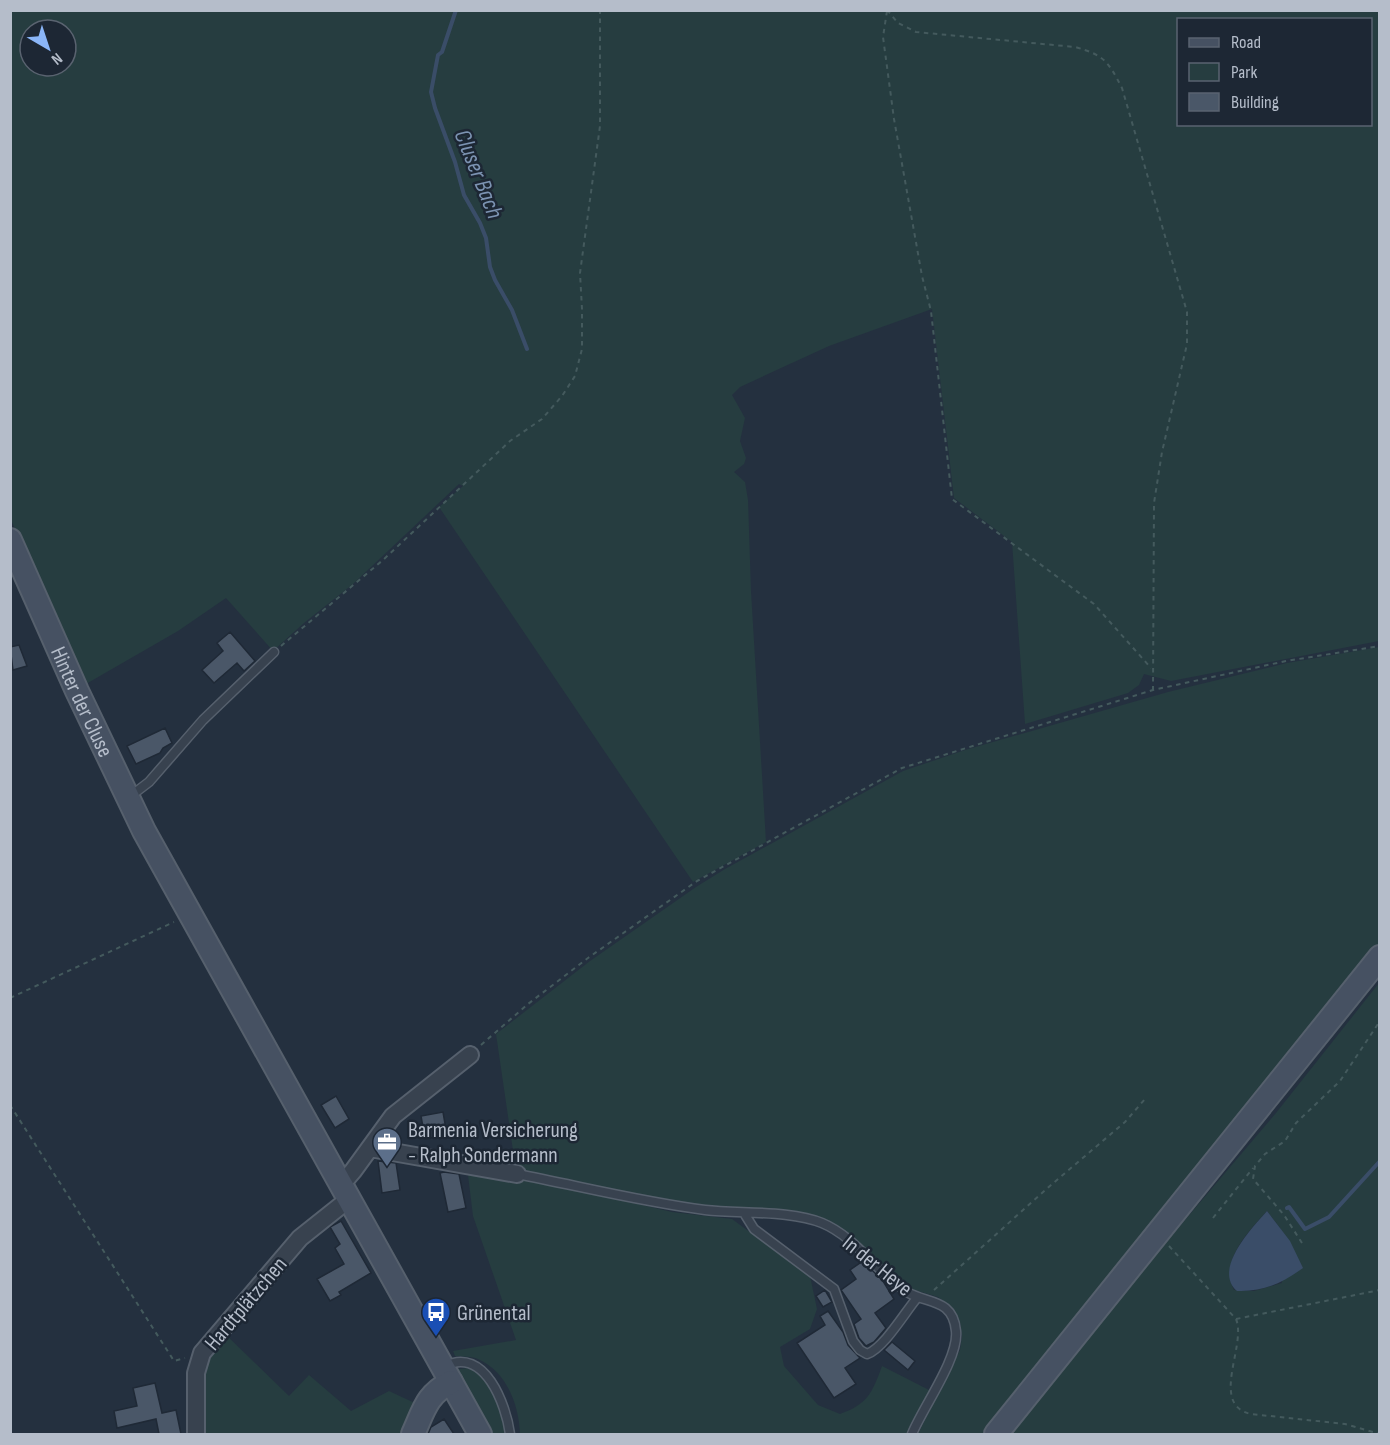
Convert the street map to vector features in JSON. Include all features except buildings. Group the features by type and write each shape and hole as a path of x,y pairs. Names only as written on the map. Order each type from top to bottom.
{"main road":[{"name":"Hinter der Cluse","path":"10,540 127,799 345,1192"},
{"path":"996,1434 1380,957"},
{"path":"345,1192 480,1434"},
{"path":"413,1434 430,1397 439,1388 447,1374"}],"street":[{"path":"345,1192 353,1172 393,1116 470,1055"},
{"path":"370,1148 517,1174"},
{"name":"Hardtplätzchen","path":"196,1434 196,1373 202,1353 300,1238 345,1192"}],"lane":[{"path":"127,799 148,782 203,720 274,652"},
{"name":"In der Heye","path":"517,1174 705,1210 790,1215 825,1224 842,1235 899,1286 922,1298 943,1305 953,1319 957,1334 947,1367 912,1434"},
{"path":"744,1213 754,1229 834,1290 854,1341 860,1350 867,1354 875,1351 922,1298"},
{"path":"447,1374 451,1363 478,1366 488,1377 497,1394 508,1419 510,1434"}],"path":[{"path":"274,652 383,560 510,441 542,418 562,396 575,376 582,349 580,273 600,126 600,10"},
{"path":"1152,669 1094,604 952,499 931,311 922,276 894,119 883,37 887,10 898,23 916,32 1075,47 1098,53 1114,72 1122,88 1187,312 1186,344 1162,452 1154,503 1153,690"},
{"path":"470,1055 537,998 697,881 902,768 1153,690 1286,661 1380,646"},
{"path":"10,998 190,915"},
{"path":"1213,1218 1265,1154 1286,1141 1296,1123 1340,1081 1380,1022"},
{"path":"922,1298 1125,1122 1145,1099"},
{"path":"10,1105 174,1360 202,1353"},
{"path":"1255,1166 1253,1179 1284,1215 1302,1243"},
{"path":"1166,1243 1239,1325 1232,1370 1231,1395 1238,1407 1251,1414 1345,1424 1380,1434"},
{"path":"1236,1319 1380,1290"}],"green space":[{"path":"10,11 1379,11 1379,641 1171,681 1144,674 1139,685 1128,693 1025,724 1012,542 954,498 932,309 829,346 740,387 732,395 745,418 740,441 746,458 744,464 734,472 745,482 748,500 766,842 693,882 439,507 463,486 459,484 353,584 273,651 226,598 178,631 86,684 77,669 11,520"},
{"path":"1379,647 1379,949 1261,1096 1037,1365 986,1434 918,1434 960,1350 962,1336 960,1322 953,1309 938,1297 908,1288 824,1221 703,1207 516,1171 496,1034 590,961 725,869 903,771 965,750 1168,692 1287,663"},
{"path":"1379,983 1379,1434 1003,1434 1276,1113","holes":["1267,1211 1280,1228 1282,1283 1254,1291 1234,1290 1230,1279 1230,1268 1238,1247 1245,1237"]},
{"path":"467,1167 672,1212 732,1219 810,1276 817,1309 810,1329 780,1347 784,1366 818,1405 840,1414 863,1402 872,1390 882,1366 931,1391 909,1434 520,1434 517,1412 510,1390 497,1372 476,1358 455,1356 453,1351 516,1340 473,1216"},
{"path":"223,1332 289,1396 309,1375 351,1411 389,1391 419,1405 406,1434 202,1434 202,1370"},
{"path":"469,1368 484,1378 490,1386 499,1406 507,1434 489,1434 455,1373 459,1369"}],"water":[{"path":"1267,1211 1290,1241 1303,1268 1272,1286 1237,1291 1231,1282 1229,1271 1232,1260 1237,1249"}],"waterway":[{"name":"Cluser Bach","path":"456,10 442,52 438,55 431,92 464,195 486,238 490,267 512,310 527,349"},
{"path":"1287,1208 1289,1207 1305,1229 1329,1217 1380,1161"}],"place":[{"name":"Barmenia Versicherung - Ralph Sondermann","path":"387,1168"},
{"name":"Grünental","path":"436,1338"}]}
